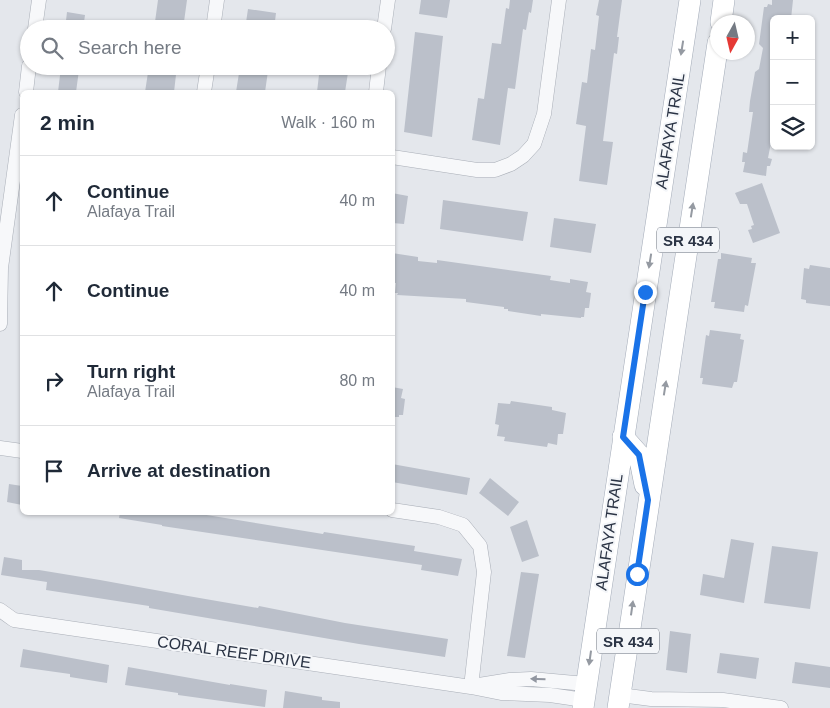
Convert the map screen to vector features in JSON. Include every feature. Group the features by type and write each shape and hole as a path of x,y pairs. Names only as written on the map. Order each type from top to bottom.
{"main road":[{"name":"ALAFAYA TRAIL","path":"584,697 690,0"},
{"path":"722,15 724,0"},
{"name":"ALAFAYA TRAIL","path":"619,701 715,60"},
{"path":"630,390 638,424 658,436"},
{"path":"623,437 639,455 648,500"}],"street":[{"path":"36,20 39,0"},
{"path":"214,20 217,0"},
{"path":"385,20 388,0"},
{"path":"395,157 477,170 495,170 511,164 523,156 534,144 544,114 559,0"},
{"path":"26,90 28,75"},
{"path":"204,90 207,75"},
{"path":"376,90 378,75"},
{"path":"0,324 1,268 20,130"},
{"path":"0,448 20,451"},
{"path":"395,510 439,517 463,524 480,546 484,572 471,687"},
{"name":"CORAL REEF DRIVE","path":"0,610 14,620 471,687 510,680 550,680 584,697"},
{"path":"619,701 651,699 723,700 780,708"}],"building":[{"path":"158,0 187,0 184,20 155,20"},
{"path":"421,0 450,0 447,18 419,14"},
{"path":"510,0 533,0 526,30 523,29 515,89 508,88 500,145 472,140 478,98 484,99 492,43 501,44 506,8 509,9"},
{"path":"599,0 622,0 617,37 619,37 617,54 614,53 603,141 613,142 607,185 579,181 586,126 576,124 582,82 587,83 591,49 595,50 599,16 596,15"},
{"path":"772,0 793,0 791,15 770,15 770,148 768,158 772,159 770,166 767,166 766,176 743,172 745,162 742,162 743,152 747,153 753,112 749,112 755,72 759,69 763,48 759,44 764,7 767,7 768,4 772,5"},
{"path":"248,9 276,13 275,20 246,20"},
{"path":"67,12 85,15 84,20 66,20"},
{"path":"415,32 443,36 432,137 404,132"},
{"path":"60,75 78,75 76,90 58,90"},
{"path":"148,75 176,75 174,90 145,90"},
{"path":"239,75 267,75 265,90 236,90"},
{"path":"319,75 348,75 345,90 317,90"},
{"path":"762,183 780,233 753,243 748,230 752,229 751,226 754,225 747,204 740,204 735,193"},
{"path":"395,194 408,196 404,224 395,223"},
{"path":"443,200 528,212 523,241 440,229"},
{"path":"554,218 596,224 591,253 550,247"},
{"path":"395,253 418,257 418,261 437,263 437,260 551,276 550,280 570,283 570,279 588,282 586,292 591,293 589,308 585,308 584,317 541,314 541,316 508,311 504,307 466,302 466,299 397,295 398,293 395,293"},
{"path":"721,253 752,258 751,263 756,263 748,306 745,305 744,312 714,308 715,302 711,302 718,259 721,259"},
{"path":"810,265 830,268 830,306 806,303 806,300 801,299 804,268 809,269"},
{"path":"710,330 741,334 740,339 744,340 737,382 734,382 732,388 702,384 703,378 700,378 706,335 709,336"},
{"path":"395,388 403,389 401,398 405,399 403,415 399,415 399,417 395,417"},
{"path":"511,401 552,407 552,410 566,413 563,434 558,434 557,445 548,443 547,447 504,441 505,437 497,436 499,425 495,424 498,403 510,404"},
{"path":"395,465 470,478 467,495 395,483"},
{"path":"490,478 519,502 508,516 479,493"},
{"path":"9,484 20,486 20,505 7,502"},
{"path":"120,515 206,515 323,534 324,532 415,546 414,551 462,559 458,576 421,570 422,565 119,518"},
{"path":"527,520 539,556 522,562 510,527"},
{"path":"731,539 754,543 744,603 700,595 703,574 724,578"},
{"path":"772,546 818,552 810,609 764,603"},
{"path":"4,557 22,560 22,570 39,570 448,639 445,657 46,590 47,582 1,575"},
{"path":"521,572 539,574 525,658 507,656"},
{"path":"670,631 691,634 687,673 666,670"},
{"path":"23,649 109,665 107,683 70,677 70,674 20,667"},
{"path":"720,653 759,658 756,679 717,673"},
{"path":"795,662 830,667 830,688 792,683"},
{"path":"128,667 267,690 265,707 178,695 178,693 125,685"},
{"path":"285,691 322,697 322,700 340,702 340,708 283,708"}],"route":[{"path":"637,574 648,500 639,455 623,437 645,292"}]}
